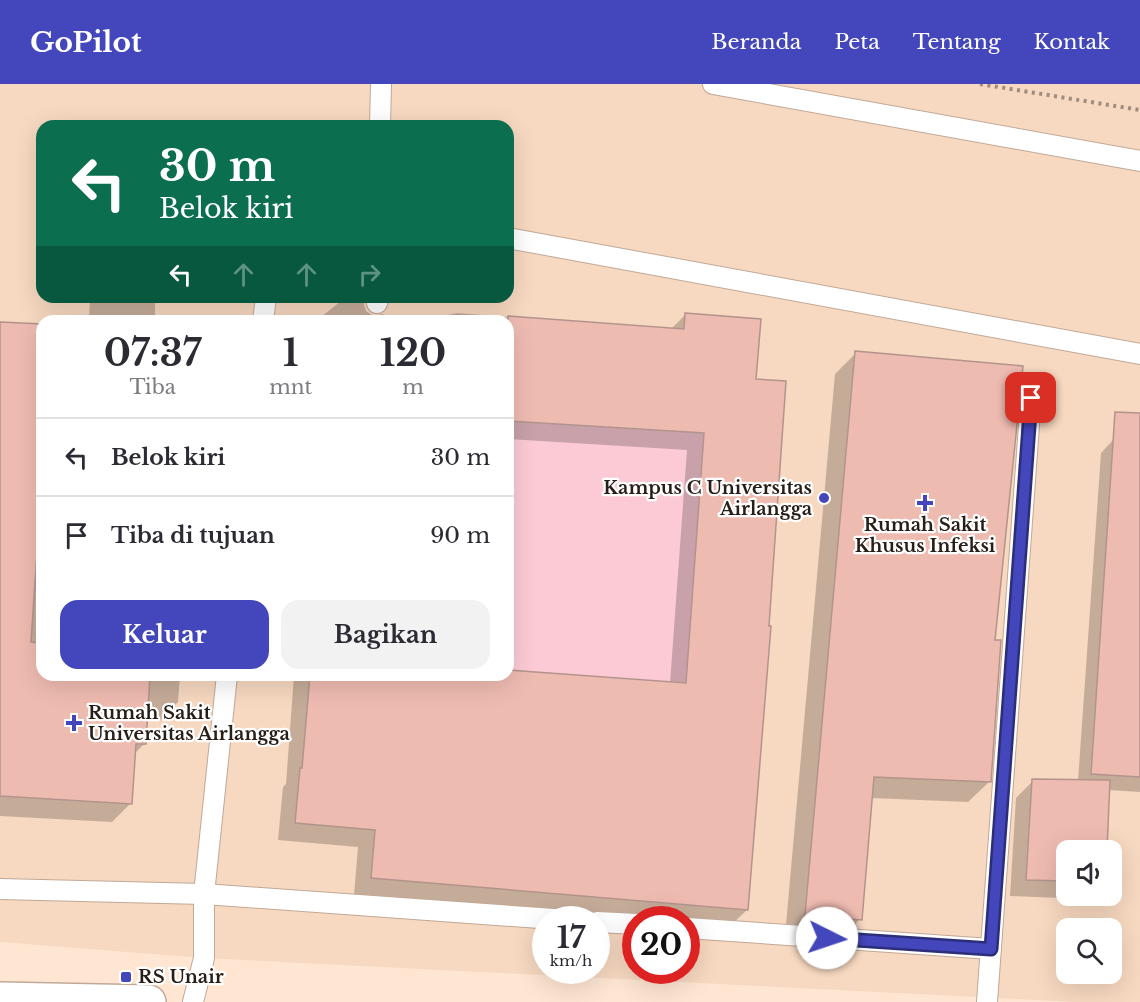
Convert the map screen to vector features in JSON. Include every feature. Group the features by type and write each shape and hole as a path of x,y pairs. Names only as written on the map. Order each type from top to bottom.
{"street":[{"path":"0,999 149,1002"}],"lane":[{"path":"380,120 381,84"},
{"path":"713,84 1140,161"},
{"path":"514,239 1140,354"},
{"path":"987,1002 1031,398"},
{"path":"193,1002 204,958 204,894 226,681"},
{"path":"0,889 204,894 532,917"},
{"path":"700,929 991,949"}],"path":[{"path":"980,84 1140,110"}],"shaded area":[{"name":"Kampus C Universitas Airlangga","path":"0,84 1140,84 1140,1002 1076,1002 700,983 700,906 622,906 622,979 610,978 610,906 532,906 532,975 204,958 0,942"},
{"path":"514,421 704,433 686,683 514,670"}],"building":[{"path":"685,313 761,319 756,379 786,381 769,626 771,626 748,910 371,878 375,830 295,823 309,681 514,681 514,670 686,683 704,433 514,421 514,316 684,329"},
{"name":"Rumah Sakit Universitas Airlangga","path":"0,322 36,324 36,568 31,642 36,642 36,681 150,681 146,744 136,744 132,804 0,796"},
{"path":"855,351 1023,366 995,640 1001,640 991,782 874,777 862,920 805,915"},
{"path":"1115,412 1140,413 1140,777 1091,774"},
{"path":"1032,779 1110,780 1107,840 1056,840 1056,881 1026,880"}],"place":[{"name":"Kampus C Universitas Airlangga","path":"824,498"},
{"name":"Rumah Sakit Khusus Infeksi","path":"925,503"},
{"name":"Rumah Sakit Universitas Airlangga","path":"74,723"},
{"name":"RS Unair","path":"126,977"}],"route":[{"path":"827,938 991,949 1001,777 1031,398"}]}
